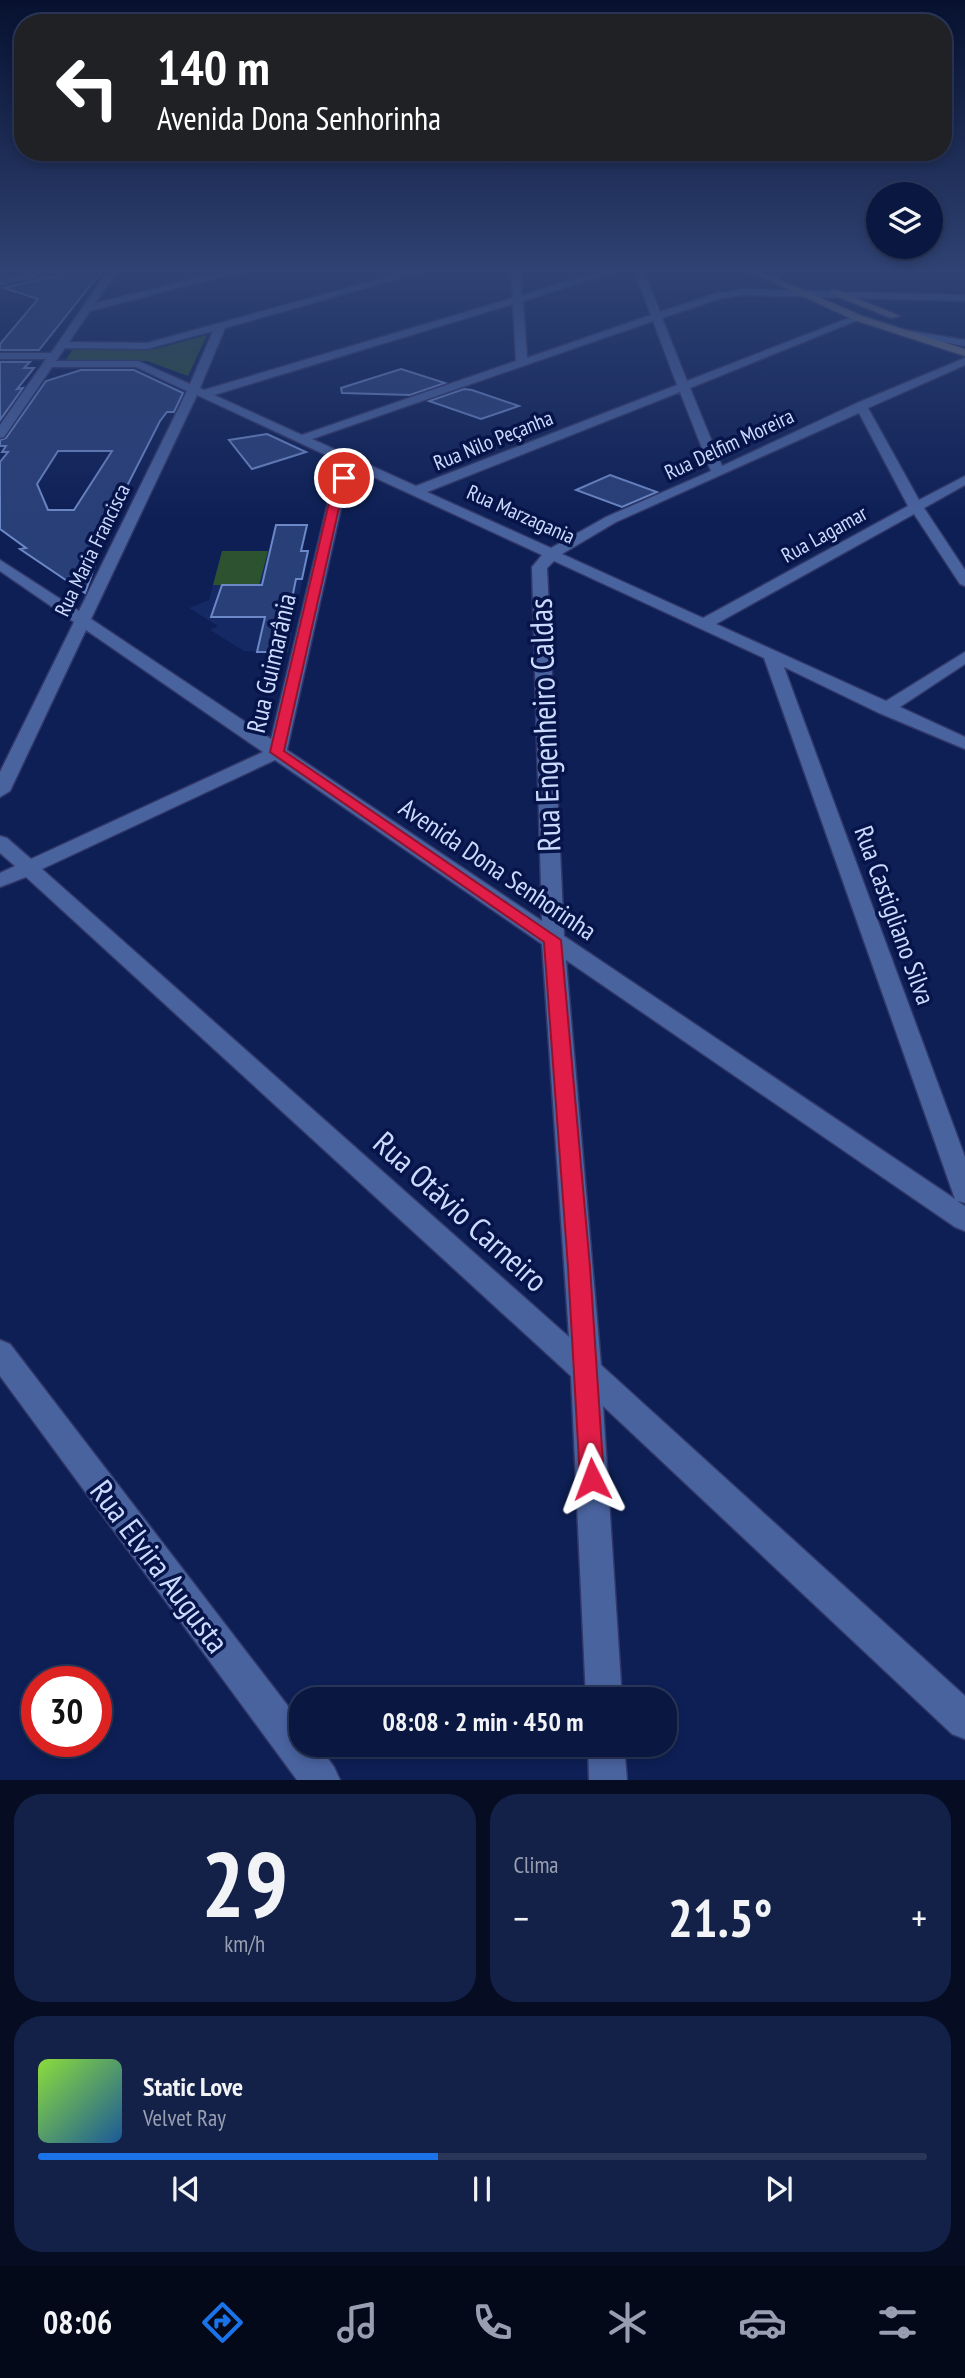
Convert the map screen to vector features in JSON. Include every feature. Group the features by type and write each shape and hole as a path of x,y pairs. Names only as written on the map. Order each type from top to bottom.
{"street":[{"path":"0,434 56,355"},
{"name":"Rua Maria Francisca","path":"0,790 82,620 199,391 211,355"},
{"path":"199,391 324,355"},
{"path":"522,355 523,365"},
{"path":"304,438 552,355"},
{"path":"672,355 718,473"},
{"name":"Rua Nilo Peçanha","path":"416,491 762,355"},
{"name":"Rua Marzagania","path":"0,356 138,364 965,744"},
{"name":"Rua Delfim Moreira","path":"551,552 861,406 965,361"},
{"path":"861,406 916,507 965,581"},
{"name":"Rua Guimarânia","path":"0,881 277,752 338,490 344,478 368,469"},
{"name":"Rua Lagamar","path":"704,624 965,481"},
{"name":"Rua Engenheiro Caldas","path":"551,552 538,566 538,586 553,940 586,1371 603,1687"},
{"name":"Avenida Dona Senhorinha","path":"0,564 965,1220"},
{"name":"Rua Castigliano Silva","path":"772,656 965,1193"},
{"path":"885,709 965,657"},
{"name":"Rua Otávio Carneiro","path":"0,842 586,1371 965,1721"},
{"name":"Rua Elvira Augusta","path":"0,1353 321,1780"},
{"path":"607,1757 608,1780"}],"shaded area":[{"path":"222,551 308,551 288,653 244,651 210,630 218,626 189,608 209,600"}],"green space":[{"path":"69,355 198,355 188,376 147,361 65,361"},
{"path":"222,551 268,551 259,585 213,585"}],"building":[{"path":"0,362 30,362 24,368 34,368 17,389 23,388 0,420"},
{"path":"401,369 445,383 410,395 342,393 341,388"},
{"path":"81,370 134,370 183,393 174,412 167,412 160,421 126,488 129,488 112,519 85,593 20,549 26,548 0,529 0,462 8,452 2,452 6,446 0,446 0,440 6,438 46,381","holes":["58,451 112,451 74,510 48,510 37,484"]},
{"path":"464,389 519,406 481,419 429,401"},
{"path":"267,434 306,452 252,469 229,440"},
{"path":"610,475 657,492 622,507 576,490"},
{"path":"276,525 307,525 301,551 308,551 302,579 296,579 281,652 257,652 265,617 211,617 222,585 262,585"}],"route":[{"path":"344,478 338,490 277,752 553,940 579,1267 592,1479"}]}
